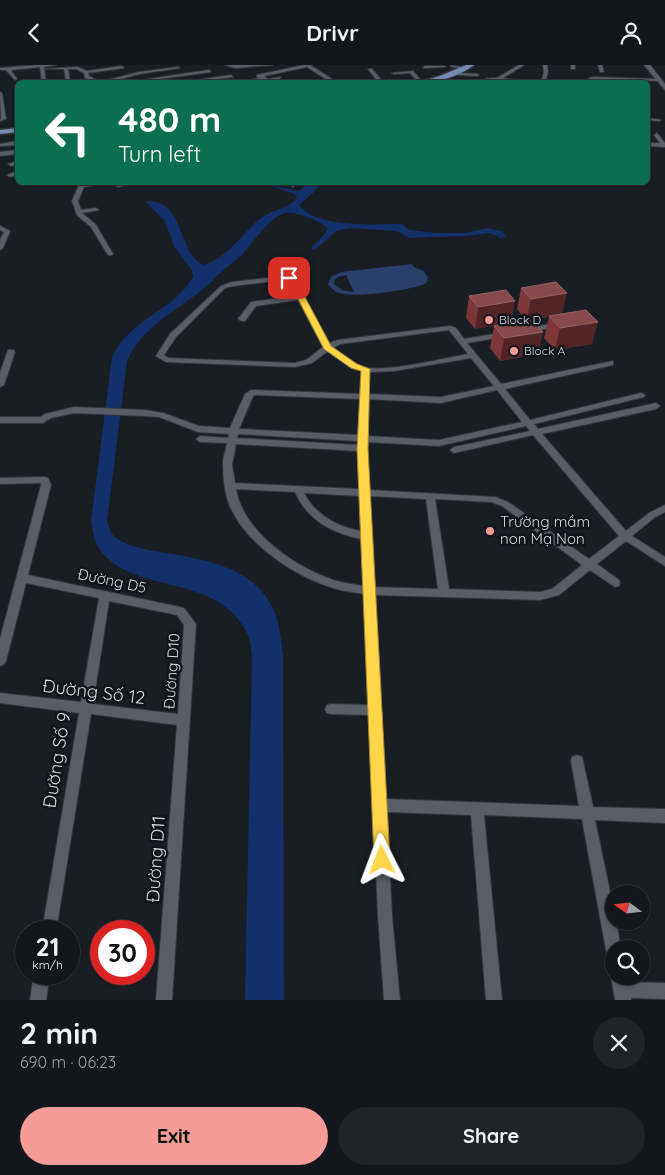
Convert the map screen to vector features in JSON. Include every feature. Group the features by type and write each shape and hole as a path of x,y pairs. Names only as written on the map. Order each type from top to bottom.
{"main road":[{"path":"431,80 478,65"},
{"path":"647,65 665,88"},
{"path":"444,80 463,70"},
{"path":"0,133 15,131"}],"street":[{"path":"43,67 54,65"},
{"path":"152,65 156,70"},
{"path":"195,65 202,72"},
{"path":"227,65 235,67 271,65"},
{"path":"281,65 290,69"},
{"path":"264,79 259,76 307,65 331,80"},
{"path":"498,79 522,65"},
{"path":"544,80 546,65"},
{"path":"600,65 602,71"},
{"path":"104,80 121,74 129,75 177,66 190,80"},
{"path":"425,67 443,66 447,71 463,70"},
{"path":"452,66 477,75"},
{"path":"43,67 44,80"},
{"path":"0,69 76,68 86,72 122,67"},
{"path":"66,68 68,80"},
{"path":"8,69 15,79"},
{"path":"370,69 379,80"},
{"path":"144,80 209,71"},
{"path":"86,72 87,77 94,80"},
{"path":"394,73 412,72 418,80"},
{"path":"205,80 231,76"},
{"path":"488,77 505,80"},
{"path":"258,80 279,78"},
{"path":"592,80 658,80"},
{"path":"0,93 4,119 0,120"},
{"path":"650,118 659,120"},
{"path":"656,135 664,145"},
{"path":"2,145 15,143"},
{"path":"650,144 664,145"},
{"path":"0,154 15,152"},
{"path":"10,175 15,174"},
{"path":"81,185 75,201 79,213 94,226 110,254"},
{"path":"79,213 96,210"},
{"path":"0,248 7,231 2,229"},
{"path":"474,355 394,369 365,369 354,366 327,347 289,278 227,285 173,336 160,356 166,360 307,364 313,361 327,347 341,341 446,328 453,330 463,341 537,434 626,536 665,562"},
{"path":"242,319 254,304 301,297"},
{"path":"521,331 570,322"},
{"path":"463,341 512,333"},
{"path":"0,385 11,352"},
{"path":"610,363 435,400 254,392 249,394 232,436 227,465 233,502 240,516 265,544 280,557 332,584 370,591 540,596 555,592 652,515 665,508"},
{"path":"365,369 362,443 385,916 392,1000"},
{"path":"200,439 232,436 362,443 439,443 641,395"},
{"path":"454,450 537,434 656,406"},
{"path":"0,420 43,420 48,416 74,410 145,413 160,415 198,429 232,436"},
{"path":"0,481 36,479 45,480 46,485 0,661"},
{"path":"231,486 481,497 505,504 615,583"},
{"path":"298,489 306,507 317,517 346,532 367,536"},
{"path":"430,496 444,594"},
{"name":"Đường D5","path":"21,578 180,611 190,624"},
{"name":"Đường Số 9","path":"51,920 106,595"},
{"name":"Đường D10","path":"184,720 190,624"},
{"name":"Đường Số 12","path":"0,698 184,720"},
{"path":"331,709 375,710"},
{"name":"Đường D11","path":"164,1000 184,720"},
{"path":"577,761 612,940"},
{"path":"380,805 665,816"},
{"path":"477,809 494,1000"},
{"path":"38,1000 40,985"},
{"path":"621,989 665,991"}],"shaded area":[{"path":"267,185 299,191 305,185 319,185 299,205 308,213 333,222 402,224 409,230 437,233 466,233 486,228 502,231 506,237 501,238 489,233 466,236 409,238 396,231 350,228 336,231 316,249 312,250 312,247 328,228 308,217 285,213 273,219 242,255 207,286 152,328 142,338 127,361 107,521 111,532 117,539 133,546 207,561 239,573 265,595 278,622 283,656 284,1000 245,1000 252,657 248,635 235,615 218,602 198,593 134,574 115,564 98,547 91,521 112,357 130,333 174,299 193,277 192,270 175,248 164,220 147,201 159,203 168,209 175,218 188,249 194,258 203,265 213,261 230,249 258,220 294,201 297,198 295,194"},
{"path":"412,264 414,267 424,271 428,278 426,283 411,288 373,294 351,295 341,294 328,284 331,277 341,272","holes":["346,275 354,292 342,290 334,284 334,280"]}],"building":[{"path":"556,282 567,293 531,299 521,288"},
{"path":"506,290 515,301 478,307 469,296"},
{"path":"586,310 598,322 560,328 549,316"},
{"path":"532,320 543,332 504,338 494,326"}],"place":[{"name":"Block D","path":"489,320"},
{"name":"Block A","path":"514,351"},
{"name":"Trường mầm non Mạ Non","path":"490,531"}],"route":[{"path":"289,278 327,347 354,366 365,369 362,449 382,860"}]}
